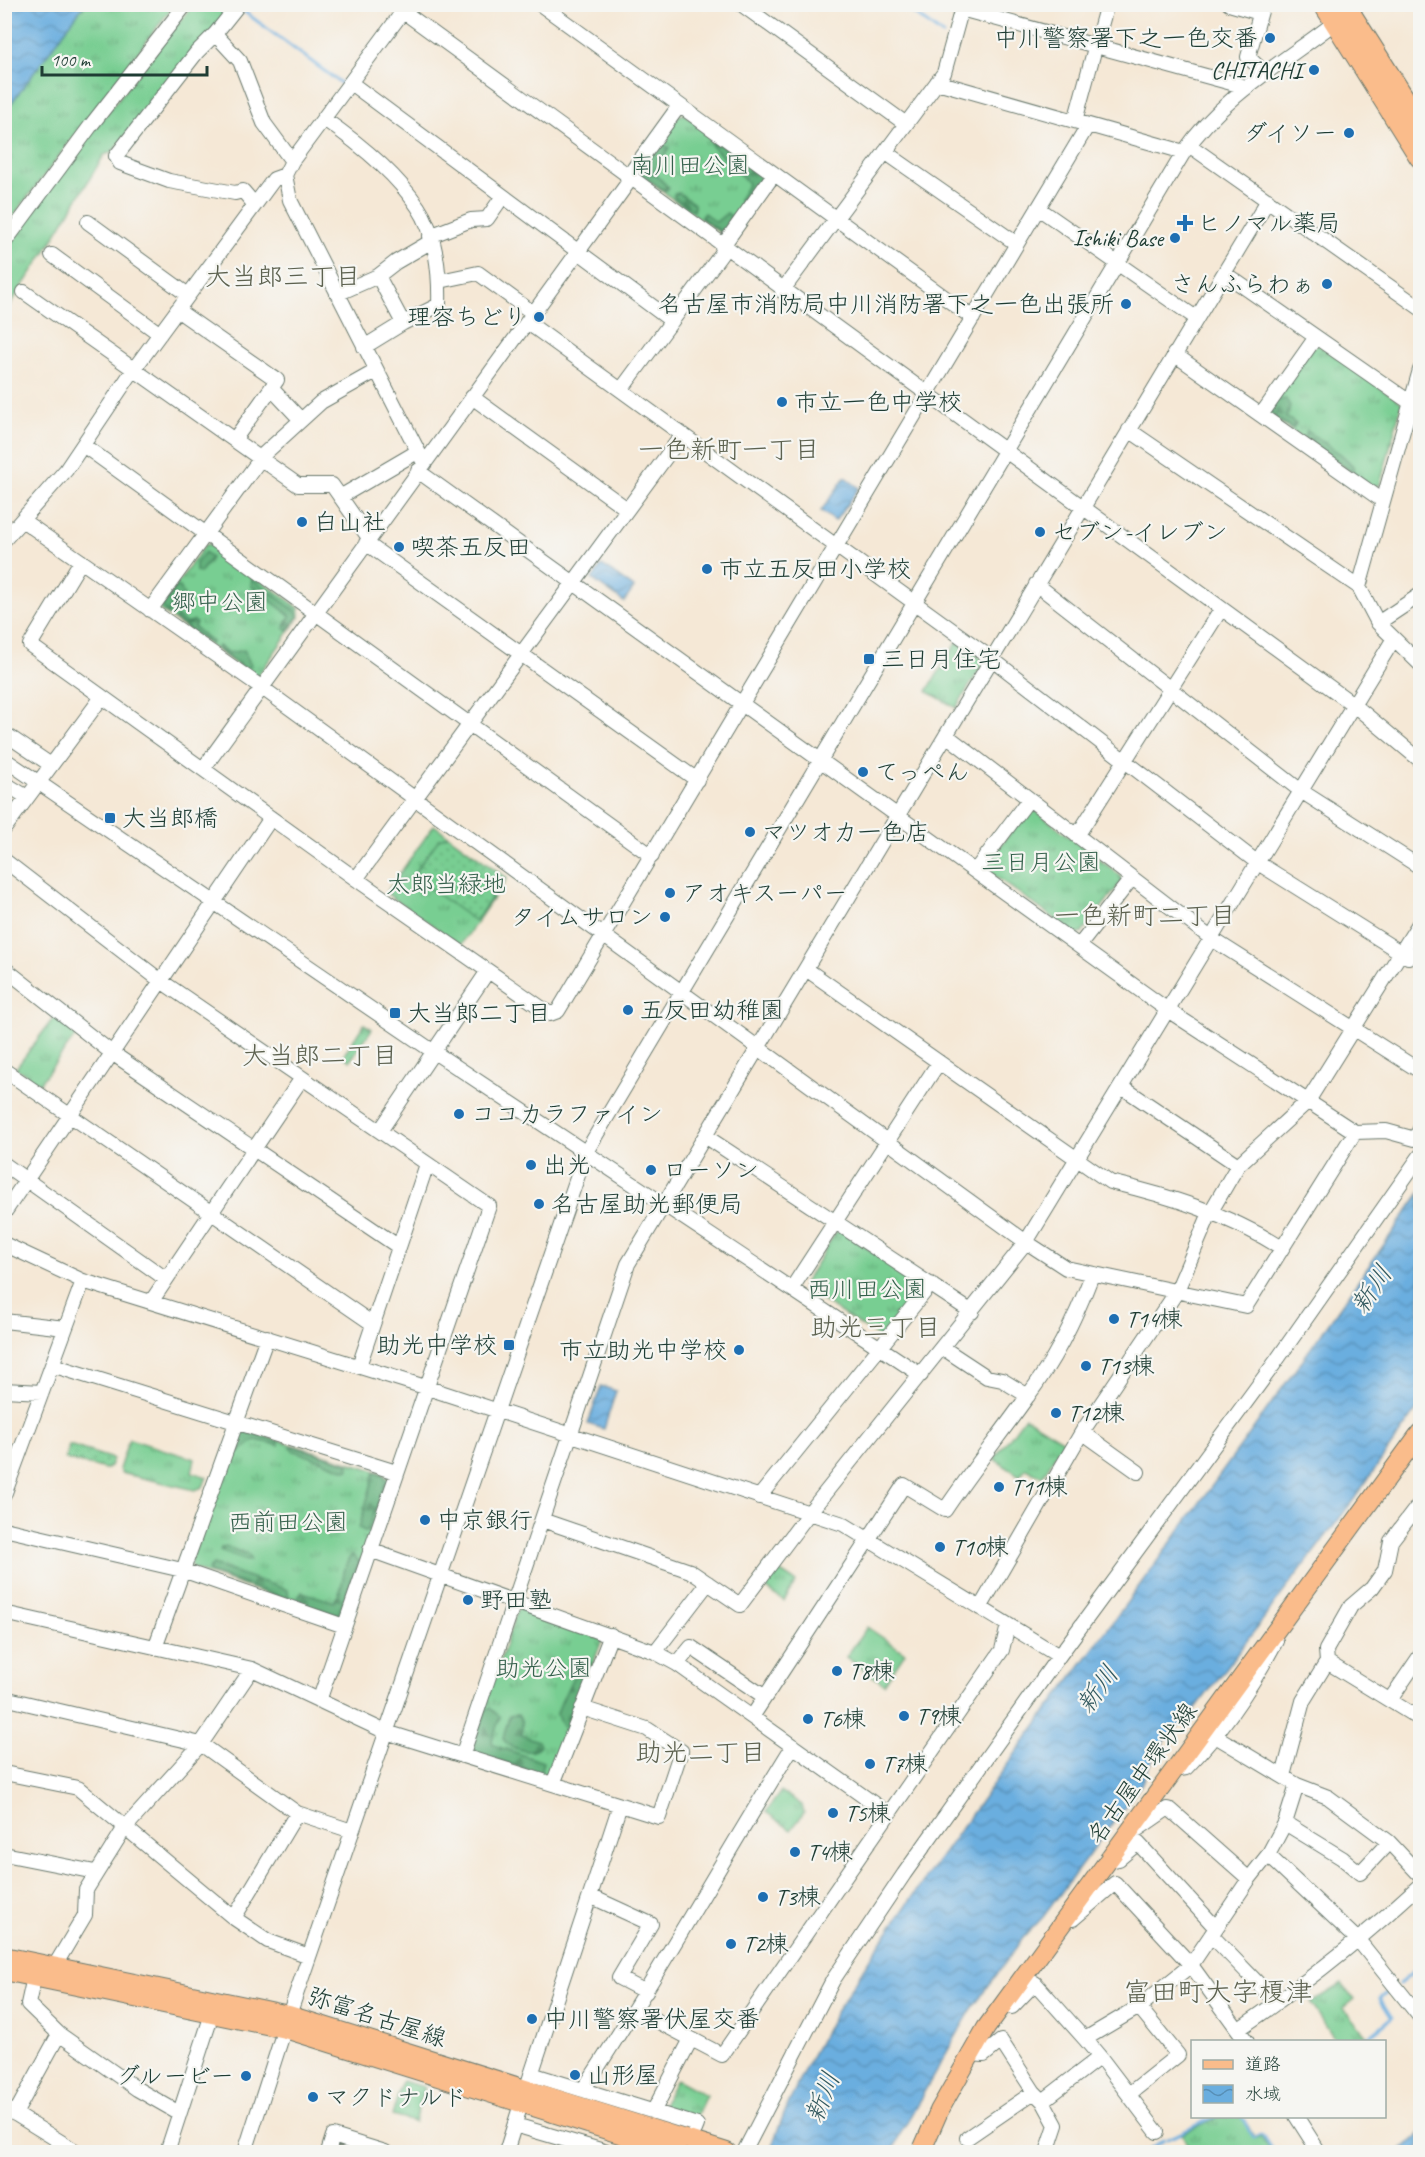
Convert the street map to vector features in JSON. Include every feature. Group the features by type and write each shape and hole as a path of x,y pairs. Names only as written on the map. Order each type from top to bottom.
{"highway":[{"path":"1324,4 1347,11 1420,124"},
{"path":"1347,11 1420,157"}],"main road":[{"name":"名古屋中環状線","path":"921,2152 969,2054 1064,1918 1420,1434"},
{"name":"弥富名古屋線","path":"4,1956 287,2022 526,2089 727,2152"},
{"name":"弥富名古屋線","path":"4,1971 212,2014 287,2022"},
{"name":"弥富名古屋線","path":"526,2089 677,2152"}],"street":[{"path":"4,243 92,124 186,4"},
{"path":"239,4 197,52 116,156 120,163 169,181 235,193 243,191 255,205"},
{"path":"540,4 973,318"},
{"path":"741,4 906,124"},
{"path":"81,561 30,645 356,879 550,1014 558,1011 1038,208 1082,123 1096,45 1107,4"},
{"path":"1229,4 1261,9 1248,57 1265,73"},
{"path":"1420,760 1354,705 723,248 401,7 351,84 292,161 285,175 287,195 420,462 574,582 1168,1011 1355,1132 1386,1131 1415,1139 1420,1129"},
{"path":"782,291 944,73 962,7 1246,87"},
{"path":"245,2152 309,1956 586,1152 1186,148 1221,107 1347,11"},
{"path":"215,34 240,61 264,123 292,161"},
{"path":"937,82 1082,123 1186,148 1268,200 1420,308"},
{"path":"351,84 672,321"},
{"path":"202,769 368,540 420,462 472,397 530,318 680,106"},
{"path":"324,119 366,148 418,207 431,238 440,281 439,305 402,323 364,347"},
{"path":"885,152 1017,244"},
{"path":"621,390 774,174"},
{"path":"4,540 14,521 66,470 134,369 274,178 285,175"},
{"path":"337,294 378,276 431,238 471,220 487,219 503,196"},
{"path":"462,1756 628,1264 1268,200"},
{"path":"1038,208 1196,318"},
{"path":"88,222 188,295"},
{"path":"52,255 160,333"},
{"path":"440,281 478,273 530,318 621,390 992,659 1258,863 1408,957 1420,952"},
{"path":"1224,273 1416,404"},
{"path":"378,276 402,323"},
{"path":"24,292 298,485 332,485 368,540 697,780"},
{"path":"177,310 277,380 234,440"},
{"path":"1261,415 1316,337"},
{"path":"1174,354 1383,501"},
{"path":"1359,588 1383,501 1416,404 1420,370"},
{"path":"150,610 261,459 321,402 376,371"},
{"path":"271,388 301,420"},
{"path":"472,397 627,509"},
{"path":"1129,430 1359,588 1377,623 1420,664"},
{"path":"356,879 682,435"},
{"path":"83,445 652,856"},
{"path":"340,497 420,462"},
{"path":"14,521 81,561 261,687 887,1142 1066,1268 1246,1306 1355,1132"},
{"path":"1036,584 1302,791 1420,867"},
{"path":"1377,623 1420,595"},
{"path":"1077,836 1221,609"},
{"path":"542,1520 690,1571 740,1605 809,1513 1026,1242 1078,1161 1393,640"},
{"path":"4,829 102,697"},
{"path":"4,733 51,765"},
{"path":"946,735 1212,939 1420,1071"},
{"path":"4,759 434,1052 921,1375"},
{"path":"4,783 27,797"},
{"path":"975,871 1029,799"},
{"path":"4,1213 271,818"},
{"path":"4,860 161,981 489,1206 425,1386 319,1701"},
{"path":"1079,946 1132,878"},
{"path":"980,1608 1082,1432 1176,1293 1210,1213 1238,1165 1308,1101 1420,922"},
{"path":"4,968 112,1053 399,1247"},
{"path":"806,969 1110,1182 1158,1193 1251,1228 1282,1248"},
{"path":"380,1131 488,971"},
{"path":"792,1288 939,1062"},
{"path":"4,1070 373,1324"},
{"path":"151,1302 302,1078"},
{"path":"1122,1087 1238,1165"},
{"path":"705,1136 972,1311"},
{"path":"744,2152 833,1980 910,1864 1059,1656 1274,1364 1420,1156"},
{"path":"4,1164 166,1279"},
{"path":"358,1366 427,1164"},
{"path":"4,1244 83,1281 425,1386 843,1524 1059,1656"},
{"path":"752,1717 904,1485 945,1510 991,1443 1028,1396 1077,1314 1092,1275"},
{"path":"4,1495 83,1281"},
{"path":"759,1497 931,1284"},
{"path":"4,1321 65,1328"},
{"path":"155,1648 267,1337"},
{"path":"942,1348 987,1377 1002,1380 1028,1396"},
{"path":"52,1365 396,1472"},
{"path":"4,1390 42,1392"},
{"path":"1082,1432 1138,1472"},
{"path":"1283,1776 1303,1701 1327,1662 1326,1650 1351,1605 1372,1588 1385,1570 1391,1542 1419,1509"},
{"path":"4,1529 182,1570 344,1626"},
{"path":"370,1550 656,1652 677,1664 887,1813"},
{"path":"656,1652 708,1583"},
{"path":"4,1613 252,1669 386,1732 659,1817 681,1751 647,1729 582,1708"},
{"path":"636,2010 722,2055 887,1813 1002,1650 1008,1625"},
{"path":"1174,1770 1186,1768 1216,1737 1255,1680 1278,1637 1280,1627"},
{"path":"553,1784 610,1635"},
{"path":"677,1664 691,1647 765,1697"},
{"path":"1390,1700 1420,1656"},
{"path":"1327,1662 1420,1719"},
{"path":"54,1967 85,1915 86,1890 95,1872 124,1828 201,1744 252,1669"},
{"path":"4,1698 201,1744 297,1813 352,1831"},
{"path":"1216,1737 1297,1785 1328,1797 1389,1842 1420,1875"},
{"path":"583,2090 636,2010 729,1849 793,1746"},
{"path":"4,1773 78,1788 234,1918 268,1941 309,1956"},
{"path":"1085,2039 1139,2007 1191,1965 1249,1879 1268,1855 1285,1823 1297,1785"},
{"path":"506,2152 620,1805"},
{"path":"1130,1829 1138,1829 1167,1809 1172,1810 1249,1879"},
{"path":"234,1918 297,1813"},
{"path":"1285,1823 1342,1858 1360,1873 1389,1842"},
{"path":"1106,1862 1119,1859 1138,1843 1277,2003"},
{"path":"4,1854 95,1872"},
{"path":"1268,1855 1359,1941 1420,2017"},
{"path":"1064,1918 1073,1919 1115,1883 1191,1965 1246,2040"},
{"path":"1239,2029 1359,1941 1420,1885"},
{"path":"590,1896 651,1924 619,1978 646,1992"},
{"path":"34,1977 28,2004 59,2034 137,2089 179,2113"},
{"path":"969,2054 990,2035 1022,1994 1035,1983 1100,2057 1156,2132"},
{"path":"1129,2094 1178,2055 1139,2007"},
{"path":"166,2152 212,2014"},
{"path":"59,2034 10,2110 77,2152"},
{"path":"653,2112 691,2039"},
{"path":"969,2054 984,2055 1001,2041 1011,2052 1010,2056 1056,2125 1047,2152"},
{"path":"966,2138 1100,2057"},
{"path":"526,2089 583,2090 697,2125 695,2130"},
{"path":"1297,2118 1319,2152"},
{"path":"515,2125 607,2152"},
{"path":"328,2152 333,2136 385,2152"}],"green space":[{"path":"84,5 174,5 5,227 5,109"},
{"path":"193,5 233,5 112,152 104,155 44,254 5,312 5,251 95,128"},
{"name":"南川田公園","path":"684,114 765,173 766,178 727,233 721,234 641,176 640,171 678,116"},
{"path":"714,140 763,174 763,178 742,205 739,200 748,185 747,182 711,145"},
{"path":"662,143 669,148 655,174 669,188 665,191 643,176 642,170"},
{"path":"679,193 694,204 694,211 674,197 674,194"},
{"path":"704,213 716,222 727,213 734,219 726,232 721,232 701,217"},
{"path":"1319,345 1402,403 1380,485 1372,487 1270,416 1269,409 1313,346"},
{"path":"1286,399 1290,406 1286,417 1296,424 1293,429 1271,415 1271,408 1277,400"},
{"path":"1307,431 1342,455 1354,467 1352,472 1305,439"},
{"name":"郷中公園","path":"210,544 299,608 300,616 258,676 252,676 160,610 205,545"},
{"path":"205,552 211,558 200,573 196,571 196,563"},
{"path":"252,579 297,612 298,617 288,630 284,628 290,616 251,586"},
{"path":"176,587 180,587 184,595 168,614 162,607"},
{"path":"177,616 187,624 194,621 196,623 194,627 212,642 211,644 175,619"},
{"path":"957,642 983,660 983,664 956,708 927,691"},
{"path":"218,646 229,653 244,650 251,666 245,669 217,649"},
{"name":"三日月公園","path":"1028,808 1032,808 1121,876 1122,881 1082,933 1077,935 988,871 986,866"},
{"name":"太郎当緑地","path":"434,825 507,878 461,945 386,893"},
{"path":"448,835 506,878 475,921 412,876 439,839"},
{"path":"55,1016 78,1033 39,1084 16,1068"},
{"path":"364,1024 372,1029 350,1061 343,1056"},
{"name":"西川田公園","path":"841,1231 922,1284 922,1290 880,1338 804,1289 803,1285 836,1232"},
{"path":"1025,1417 1064,1441 1042,1477 1026,1468 1020,1476 994,1459"},
{"name":"西前田公園","path":"243,1429 383,1473 389,1480 342,1616 335,1617 193,1569 190,1563 238,1432"},
{"path":"245,1431 278,1441 279,1445 255,1440 239,1452 233,1452 240,1433"},
{"path":"129,1439 195,1459 192,1472 207,1477 203,1487 195,1490 121,1473 119,1469"},
{"path":"69,1445 113,1459 110,1466 105,1469 65,1459"},
{"path":"290,1447 348,1463 349,1469 346,1470 292,1450"},
{"path":"375,1472 383,1475 386,1481 367,1532 359,1528"},
{"path":"227,1547 249,1555 250,1560 247,1561 220,1551 221,1548"},
{"path":"352,1555 359,1561 338,1615 298,1603 302,1592 334,1602 340,1590 346,1565"},
{"path":"213,1565 288,1590 289,1599 211,1573 208,1570"},
{"path":"773,1567 796,1582 784,1601 760,1584"},
{"name":"助光公園","path":"522,1607 602,1640 552,1773 546,1777 472,1753 470,1748 517,1611"},
{"path":"867,1627 905,1653 884,1684 846,1657"},
{"path":"583,1659 591,1663 566,1727 563,1727 557,1714"},
{"path":"490,1708 500,1717 492,1740 493,1745 543,1762 540,1773 476,1753 473,1749 486,1709"},
{"path":"518,1715 522,1722 522,1735 538,1741 540,1746 532,1751 521,1750 503,1739 509,1716"},
{"path":"781,1791 802,1805 804,1813 791,1830 766,1812"},
{"path":"1342,1984 1354,1999 1343,2008 1367,2036 1362,2040 1335,2040 1311,2003"},
{"path":"676,2079 706,2095 695,2119 661,2108"},
{"path":"402,2081 424,2087 414,2122 392,2116"},
{"path":"1216,2118 1243,2118 1256,2138 1261,2136 1271,2152 1191,2152 1182,2134"}],"water":[{"path":"4,5 84,5 5,112"},
{"path":"845,477 859,488 835,521 821,511"},
{"path":"602,565 634,588 624,602 592,579"},
{"name":"新川","path":"1420,1193 1420,1405 1354,1499 1196,1708 1164,1742 1151,1762 1142,1783 971,2010 899,2136 893,2152 770,2152 782,2118 813,2053 850,1989 890,1929 982,1799 1239,1448"},
{"path":"601,1386 616,1391 604,1429 588,1424"},
{"path":"1420,2134 1420,2146 1414,2152 1400,2152"}],"waterway":[{"path":"901,4 943,35"},
{"path":"242,10 342,84"},
{"path":"1399,1984 1420,1967"},
{"path":"1364,2040 1392,2018 1380,1999 1391,1990"},
{"path":"1168,2139 1212,2118"},
{"path":"1242,2118 1254,2138 1261,2134"},
{"path":"1263,2136 1273,2152"},
{"path":"1145,2152 1164,2140"}],"place":[{"name":"中川警察署下之一色交番","path":"1270,38"},
{"name":"CHITACHI","path":"1314,70"},
{"name":"ダイソー","path":"1349,133"},
{"name":"ヒノマル薬局","path":"1185,223"},
{"name":"Ishiki Base","path":"1175,238"},
{"name":"さんふらわぁ","path":"1327,284"},
{"name":"名古屋市消防局中川消防署下之一色出張所","path":"1126,304"},
{"name":"理容ちどり","path":"539,317"},
{"name":"市立一色中学校","path":"782,402"},
{"name":"白山社","path":"302,522"},
{"name":"セブン-イレブン","path":"1040,532"},
{"name":"喫茶五反田","path":"399,547"},
{"name":"市立五反田小学校","path":"707,569"},
{"name":"三日月住宅","path":"869,659"},
{"name":"てっぺん","path":"863,772"},
{"name":"大当郎橋","path":"110,818"},
{"name":"マツオカ一色店","path":"750,832"},
{"name":"アオキスーパー","path":"670,893"},
{"name":"タイムサロン","path":"665,917"},
{"name":"五反田幼稚園","path":"628,1010"},
{"name":"大当郎二丁目","path":"395,1013"},
{"name":"ココカラファイン","path":"459,1114"},
{"name":"出光","path":"531,1165"},
{"name":"ローソン","path":"651,1170"},
{"name":"名古屋助光郵便局","path":"539,1204"},
{"name":"T14棟","path":"1114,1319"},
{"name":"助光中学校","path":"509,1345"},
{"name":"市立助光中学校","path":"739,1350"},
{"name":"T13棟","path":"1086,1366"},
{"name":"T12棟","path":"1056,1413"},
{"name":"T11棟","path":"999,1487"},
{"name":"中京銀行","path":"425,1520"},
{"name":"T10棟","path":"940,1547"},
{"name":"野田塾","path":"468,1600"},
{"name":"T8棟","path":"837,1671"},
{"name":"T9棟","path":"904,1716"},
{"name":"T6棟","path":"808,1719"},
{"name":"T7棟","path":"870,1764"},
{"name":"T5棟","path":"833,1813"},
{"name":"T4棟","path":"795,1852"},
{"name":"T3棟","path":"763,1897"},
{"name":"T2棟","path":"731,1944"},
{"name":"中川警察署伏屋交番","path":"532,2019"},
{"name":"山形屋","path":"575,2075"},
{"name":"グルービー","path":"246,2076"},
{"name":"マクドナルド","path":"313,2097"}],"district":[{"name":"大当郎三丁目","path":"283,276"},
{"name":"一色新町一丁目","path":"729,449"},
{"name":"一色新町二丁目","path":"1145,915"},
{"name":"大当郎二丁目","path":"320,1055"},
{"name":"助光三丁目","path":"876,1327"},
{"name":"助光二丁目","path":"701,1752"},
{"name":"富田町大字榎津","path":"1218,1992"}]}
